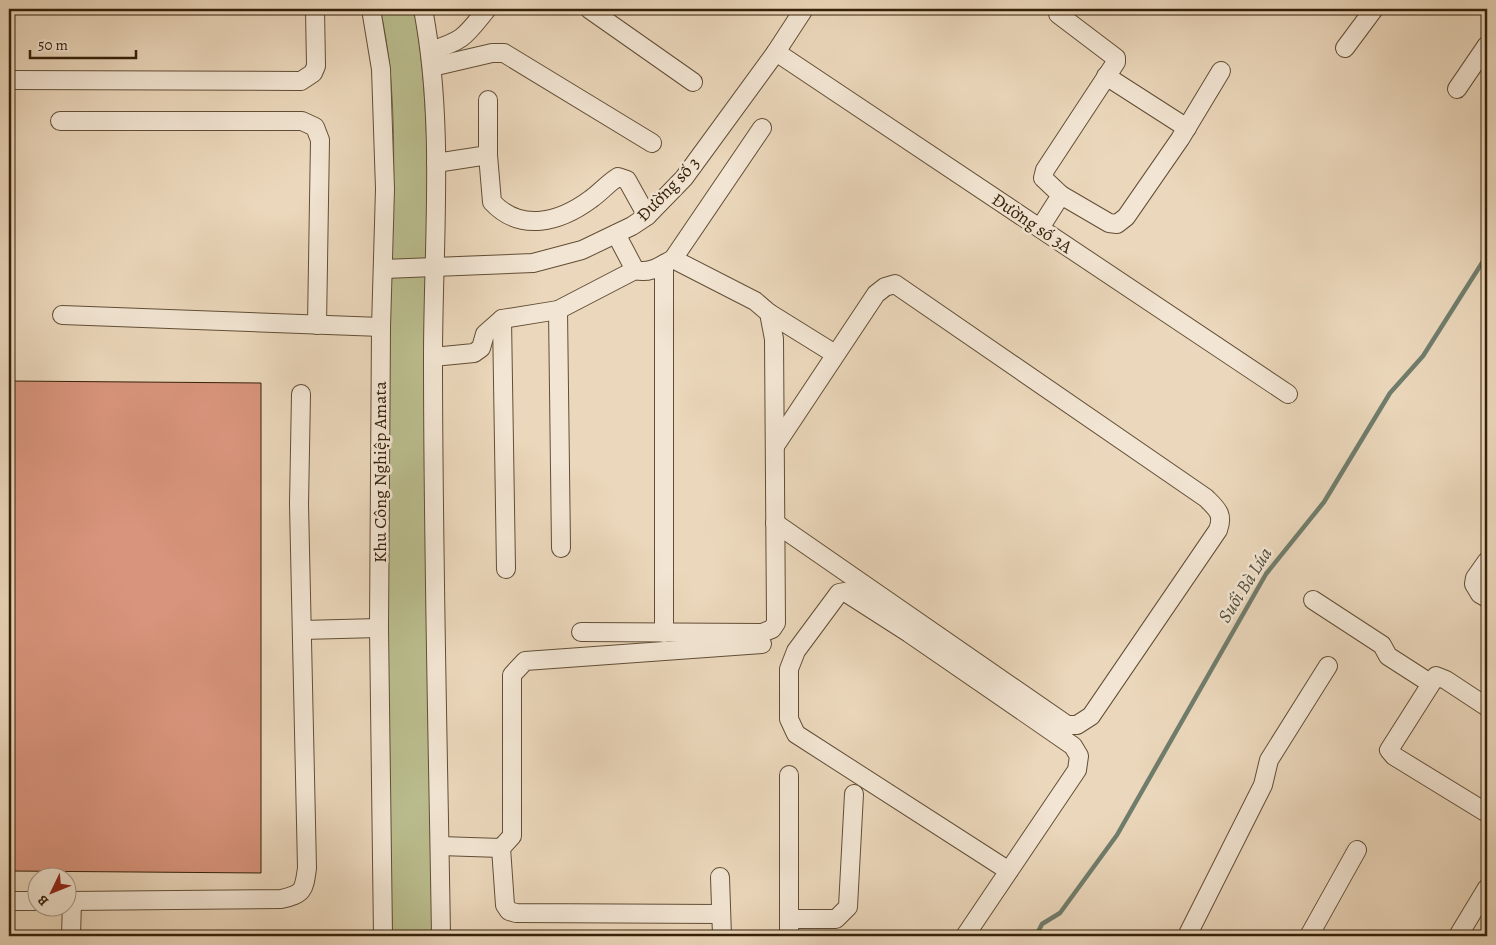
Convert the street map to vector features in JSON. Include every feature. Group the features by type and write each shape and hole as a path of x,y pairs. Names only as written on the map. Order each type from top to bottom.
{"street":[{"path":"9,80 301,81 313,73 316,66 315,9"},
{"name":"Khu Công Nghiệp Amata","path":"372,9 382,87 385,189 381,328 379,628 383,936"},
{"path":"423,9 431,59 436,163 433,357 441,936"},
{"path":"431,59 465,36 487,9"},
{"path":"589,9 693,82"},
{"name":"Đường số 3","path":"384,269 533,263 582,250 616,234 647,216 684,178 776,52 804,9"},
{"path":"1345,48 1374,9"},
{"path":"1058,14 1113,53 1116,62 1044,170 1043,178 1047,184 1061,195 1109,224 1117,224 1126,217 1187,128 1221,71"},
{"path":"1457,89 1487,45"},
{"path":"431,59 504,52 652,143"},
{"name":"Đường số 3A","path":"776,52 1288,394"},
{"path":"1106,76 1187,128"},
{"path":"488,100 488,155 492,202 510,217 530,222 560,217 591,200 618,177 628,180 647,216"},
{"path":"60,121 302,121 315,127 320,140 317,325"},
{"path":"433,357 474,353 481,348 485,334 492,325 502,319 558,310 635,270 644,272 655,270 669,261 762,128"},
{"path":"436,163 488,155"},
{"path":"1040,228 1061,195"},
{"path":"616,234 635,270"},
{"path":"669,261 755,301 769,313 835,354"},
{"path":"664,633 669,261"},
{"path":"775,446 876,294 885,287 895,284 1206,498 1220,511 1222,520 1218,530 1091,716 1077,725 1067,725 775,523"},
{"path":"558,310 561,548"},
{"path":"581,632 762,633 772,629 776,623 774,339 769,313"},
{"path":"62,315 381,328"},
{"path":"502,319 506,570"},
{"path":"78,901 281,899 297,896 305,887 307,868 299,504 301,394"},
{"path":"1487,560 1475,578 1474,584 1480,594 1487,598"},
{"path":"965,936 1009,871 1077,770 1079,756 1073,746 909,633 845,592 839,593 796,651 788,669 789,719 796,734 1009,871"},
{"path":"1313,600 1382,645 1387,655 1430,683"},
{"path":"302,630 379,628"},
{"path":"721,914 526,914 509,911 505,905 501,848 512,836 512,676 520,664 525,661 762,644"},
{"path":"1187,936 1262,785 1270,760 1328,666"},
{"path":"1487,707 1438,676 1430,683 1389,750 1394,756 1487,814"},
{"path":"789,930 790,774"},
{"path":"789,930 796,919 836,919 848,907 854,794"},
{"path":"440,846 501,848"},
{"path":"1309,936 1357,850"},
{"path":"720,877 722,936"},
{"path":"1458,936 1487,888"},
{"path":"9,901 28,901"},
{"path":"70,918 71,936"}],"green space":[{"path":"380,9 414,9 425,104 427,263 392,264 394,168 392,103 390,71"},
{"path":"427,272 433,936 392,936 387,628 389,327 392,273"}],"building":[{"path":"9,381 261,383 261,873 78,872 78,868 28,868 28,871 9,871"}],"waterway":[{"name":"Suối Bà Lúa","path":"1036,936 1042,924 1060,913 1117,835 1266,574 1324,502 1390,393 1423,356 1487,255"}]}
